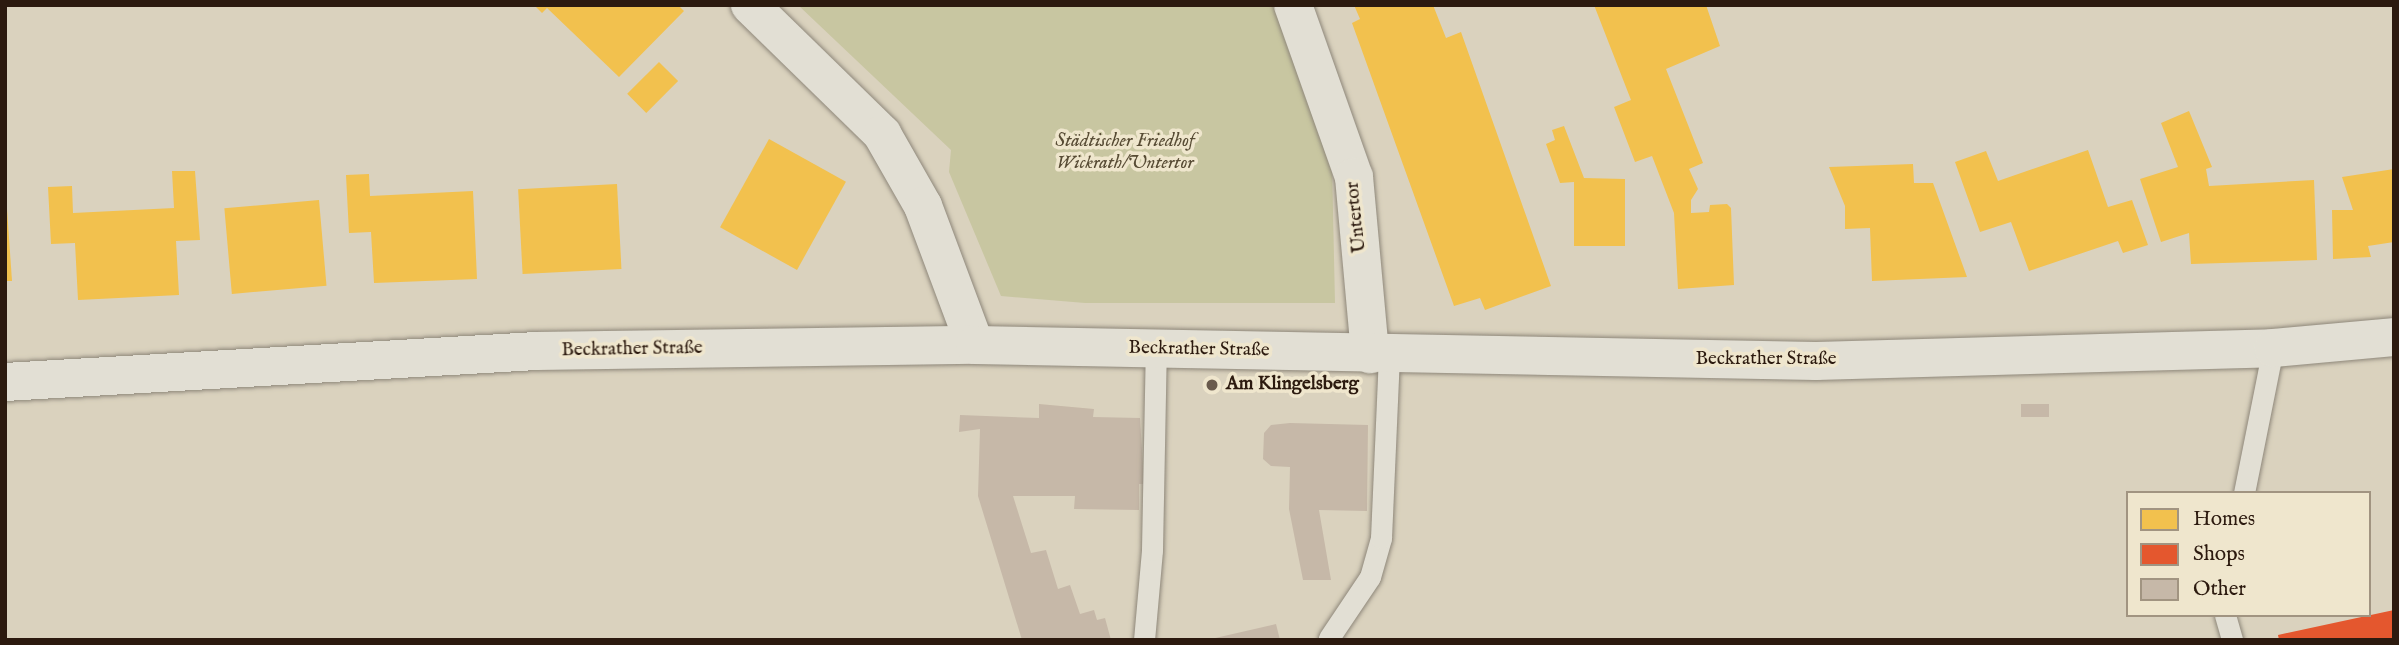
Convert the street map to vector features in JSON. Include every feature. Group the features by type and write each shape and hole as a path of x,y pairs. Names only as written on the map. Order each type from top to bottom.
{"street":[{"path":"750,5 882,134 923,206 975,345"},
{"name":"Untertor","path":"1293,5 1354,177 1379,354"},
{"name":"Beckrather Straße","path":"5,382 536,351 975,345 1829,361 2273,348 2394,337"}],"lane":[{"path":"1144,640 1152,550 1156,348"},
{"path":"2244,491 2273,348"},
{"path":"1329,638 1370,577 1381,538 1379,354"},
{"path":"2226,617 2232,640"}],"green space":[{"name":"Städtischer Friedhof Wickrath/Untertor","path":"798,5 1273,5 1332,166 1335,303 1085,303 1001,296 949,172 951,150"}],"building: Homes":[{"path":"534,5 678,5 684,11 619,77 547,8 542,13"},
{"path":"1354,5 1433,5 1446,38 1461,32 1551,286 1485,310 1480,298 1454,306 1352,23 1360,19"},
{"path":"1594,5 1706,5 1720,46 1666,69 1703,163 1689,169 1698,189 1691,200 1691,213 1709,212 1710,205 1727,204 1731,208 1734,285 1678,289 1674,213 1652,156 1635,162 1614,107 1631,100"},
{"path":"659,62 678,81 646,113 627,94"},
{"path":"2189,111 2212,167 2206,169 2209,186 2314,180 2317,260 2191,264 2189,233 2161,242 2140,179 2178,167 2161,123"},
{"path":"1564,126 1584,178 1625,179 1625,246 1574,246 1574,182 1560,183 1546,144 1555,140 1552,130"},
{"path":"769,139 846,182 797,270 720,227"},
{"path":"2088,150 2108,207 2132,200 2148,245 2123,253 2118,241 2029,271 2011,222 1980,232 1955,162 1986,151 1998,181"},
{"path":"1913,164 1914,183 1933,183 1967,277 1872,281 1870,228 1845,229 1845,206 1829,167"},
{"path":"2394,169 2394,242 2368,246 2371,257 2333,259 2332,210 2353,210 2342,177"},
{"path":"172,171 195,171 200,240 176,241 179,295 78,300 75,243 51,244 48,187 72,186 73,213 174,208"},
{"path":"369,174 370,196 473,191 477,279 374,283 371,232 349,233 346,175"},
{"path":"5,180 12,281 5,281"},
{"path":"617,184 621,269 523,274 518,189"},
{"path":"319,200 326,286 232,294 224,208"}],"building: Shops":[{"path":"2394,610 2394,640 2279,640 2278,635"}],"building: Other":[{"path":"1039,404 1094,409 1093,417 1140,418 1144,484 1139,484 1139,510 1074,509 1075,496 1013,496 1031,553 1046,550 1058,589 1070,585 1080,614 1094,610 1097,620 1105,618 1111,640 1022,640 978,496 980,429 959,432 960,415 1039,418"},
{"path":"2021,404 2049,404 2049,417 2021,417"},
{"path":"1271,425 1368,425 1367,511 1319,510 1331,580 1303,580 1289,509 1290,467 1271,466 1263,459 1264,433"},
{"path":"1276,624 1280,640 1211,639"}],"place":[{"name":"Am Klingelsberg","path":"1212,385"}]}
